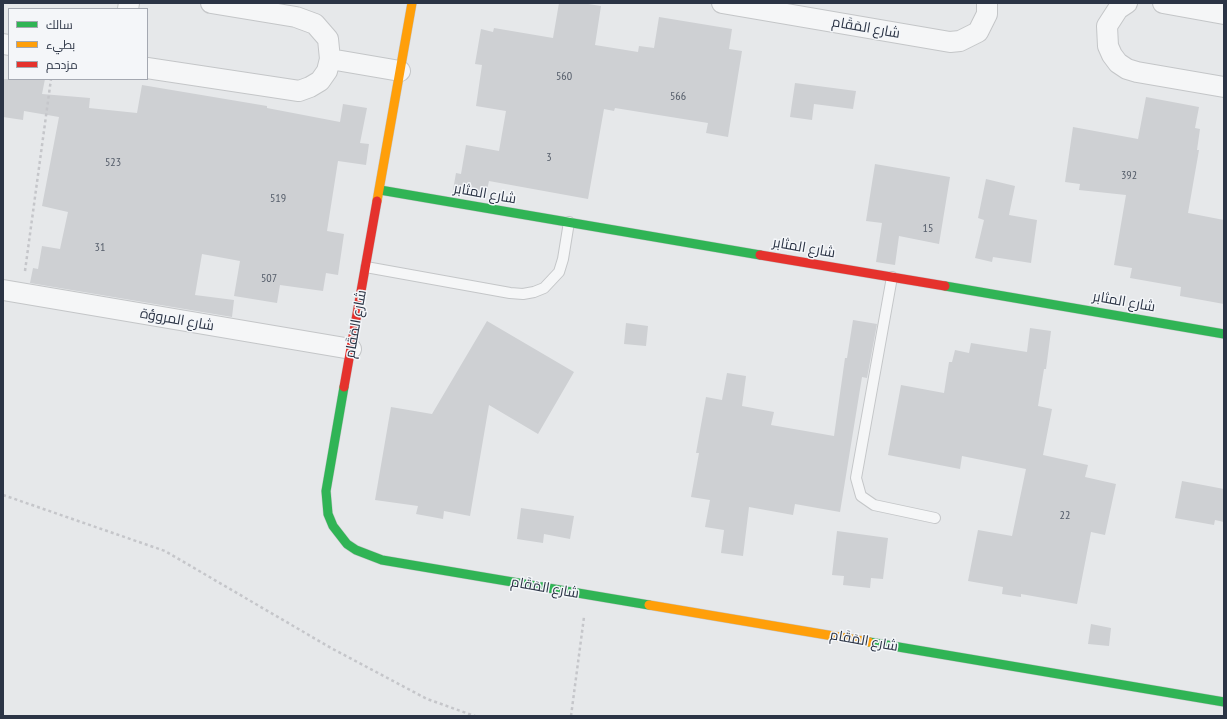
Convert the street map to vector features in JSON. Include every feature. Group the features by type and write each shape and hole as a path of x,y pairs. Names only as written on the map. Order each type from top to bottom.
{"street":[{"path":"148,68 299,91 310,87 320,80 327,71 330,60 328,39 322,31 306,19 212,3"},
{"name":"شارع المَقَام","path":"412,3 326,491 328,514 333,526 347,544 356,550 382,560 1224,702"},
{"name":"شارع المَقَام","path":"722,3 950,42 960,41 978,32 984,24 987,14 987,3"},
{"path":"1127,3 1118,9 1107,26 1108,46 1118,63 1127,69 1137,72 1224,87"},
{"path":"1163,3 1224,14"},
{"path":"330,60 400,71"},
{"name":"شارع المثابر","path":"380,190 1224,334"},
{"name":"شارع المروؤة","path":"3,290 351,349"}],"lane":[{"path":"366,267 510,293 522,294 534,292 544,288 559,272 563,259 569,222"},
{"path":"892,277 856,478 861,496 874,505 935,518"}],"path":[{"path":"22,294 51,80"},
{"path":"3,495 165,551 331,648 421,696 475,716"},
{"path":"571,716 587,595"}],"building":[{"path":"559,3 582,3 601,6 595,45 638,52 639,46 654,48 659,17 732,29 729,49 742,51 728,137 706,133 708,123 615,108 614,111 604,109 588,199 489,181 486,195 453,190 456,173 461,174 466,145 499,151 506,111 476,106 482,65 475,64 481,29 493,32 494,28 553,38"},
{"path":"3,79 45,80 42,94 90,98 89,108 137,113 142,85 267,106 267,108 340,122 343,104 367,108 360,143 369,144 366,165 338,161 327,231 344,234 338,275 326,273 323,291 280,285 277,303 234,296 240,261 202,254 195,295 234,300 232,317 30,283 33,268 38,269 42,246 60,249 68,212 42,206 59,117 24,111 23,120 3,117"},
{"path":"795,83 856,91 853,109 814,104 812,120 790,117"},
{"path":"1146,97 1199,107 1195,128 1200,129 1197,150 1199,150 1188,213 1224,220 1224,304 1180,296 1181,287 1130,278 1132,268 1114,265 1126,195 1079,190 1080,184 1065,182 1073,127 1138,139"},
{"path":"875,164 950,177 939,244 899,236 895,265 876,262 882,223 866,221"},
{"path":"986,179 1015,186 1009,215 1037,220 1031,263 993,257 992,262 975,258 984,220 978,218"},
{"path":"853,320 877,324 867,378 862,377 840,512 795,504 793,515 749,507 743,556 721,553 724,530 705,527 710,500 691,497 699,453 696,453 706,397 722,400 727,373 746,376 742,406 774,412 771,425 834,436 845,358 847,358"},
{"path":"487,321 574,372 538,434 489,405 470,516 444,511 443,519 416,514 418,506 375,500 391,407 432,414"},
{"path":"626,323 648,326 646,346 624,344"},
{"path":"1030,328 1051,331 1046,369 1044,369 1038,406 1052,409 1043,455 1088,465 1085,477 1116,484 1105,535 1091,532 1077,604 1021,594 1021,597 1002,594 1003,587 968,581 978,530 1012,536 1026,469 962,456 960,469 888,455 901,385 944,393 949,362 952,362 955,350 969,353 971,343 1027,352"},
{"path":"1182,481 1224,489 1224,522 1215,520 1214,525 1175,518"},
{"path":"521,508 574,516 570,539 544,534 543,543 517,539"},
{"path":"837,531 888,538 883,579 871,578 870,588 843,585 844,576 832,575"},
{"path":"1091,624 1111,628 1109,646 1088,644"}],"traffic: fast":[{"path":"380,190 760,255"},
{"path":"945,286 1224,334"},
{"path":"344,387 326,491 328,514 333,526 347,544 356,550 382,560 649,605"},
{"path":"869,642 1224,702"}],"traffic: slow":[{"path":"377,201 412,3"},
{"path":"649,605 869,642"}],"traffic: jam":[{"path":"344,387 377,201"},
{"path":"760,255 945,286"}]}
